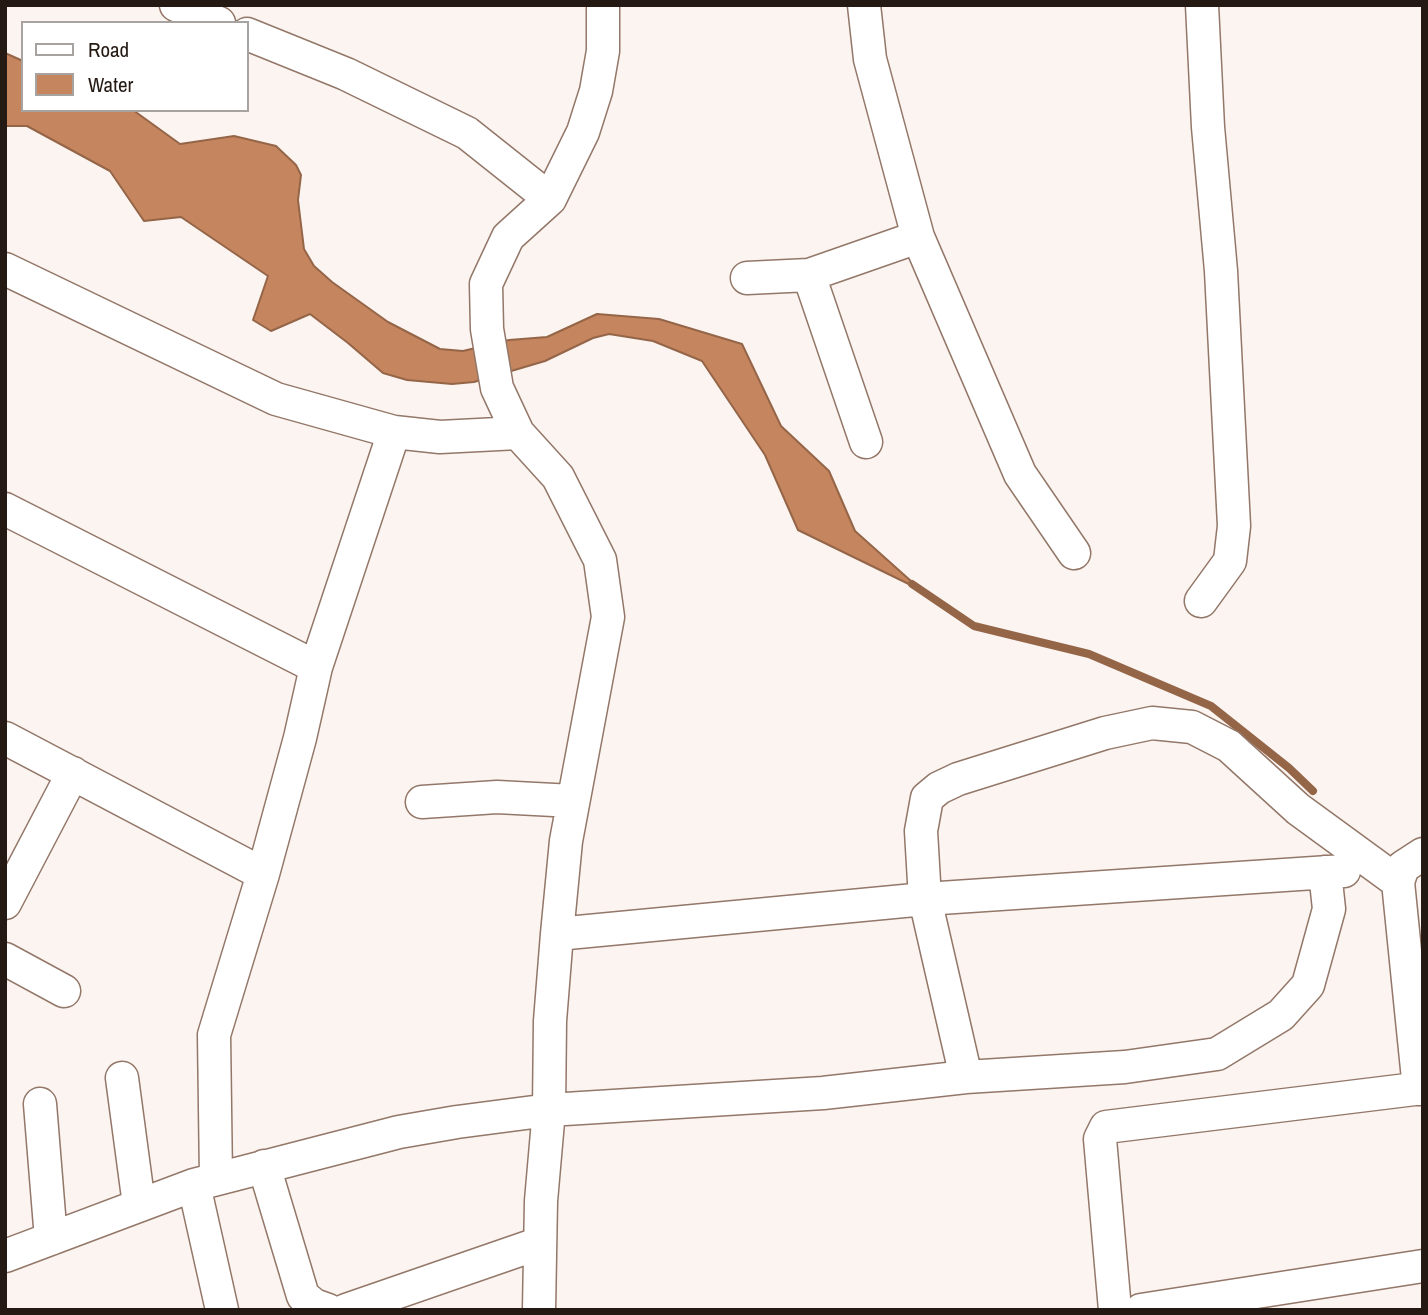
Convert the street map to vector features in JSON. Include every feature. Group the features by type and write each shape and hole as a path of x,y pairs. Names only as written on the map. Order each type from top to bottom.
{"street":[{"path":"176,5 214,21"},
{"path":"539,1310 541,1201 549,1110 550,1021 566,841 599,677 608,617 600,560 558,477 518,433 497,388 487,330 486,284 508,237 550,199 583,132 596,91 603,51 603,5"},
{"path":"864,5 870,59 918,237 1020,474 1074,554"},
{"path":"1200,601 1230,561 1234,526 1221,271 1208,127 1202,5"},
{"path":"248,34 346,74 467,132 550,199"},
{"path":"747,278 810,275 918,237"},
{"path":"5,270 276,399 394,432 440,437 518,433"},
{"path":"810,275 866,442"},
{"path":"222,1310 205,1182 214,1035 263,874 316,667 394,432"},
{"path":"5,509 316,667"},
{"path":"966,1077 925,898 922,831 927,798 939,788 958,779 1105,733 1152,723 1192,727 1229,746 1298,809 1398,881"},
{"path":"5,738 263,874"},
{"path":"5,902 73,773"},
{"path":"422,802 497,797 573,801"},
{"path":"1115,1310 1100,1139 1106,1127 1421,1088 1398,881 1403,867 1423,854"},
{"path":"557,934 925,898 1345,871 1368,860"},
{"path":"5,1256 205,1182 399,1132 549,1110 824,1093 966,1077 1125,1067 1217,1054 1281,1015 1308,985 1329,909 1325,872"},
{"path":"5,960 64,991"},
{"path":"122,1078 139,1205"},
{"path":"40,1104 51,1239"},
{"path":"264,1166 303,1296 314,1305 328,1310"},
{"path":"346,1310 540,1243"},
{"path":"1140,1310 1423,1266"}],"water":[{"path":"5,53 21,60 21,112 136,112 180,144 234,136 276,146 296,165 301,175 298,200 304,249 314,266 388,322 440,349 463,351 509,340 547,337 597,314 659,319 742,344 781,426 829,471 855,531 921,590 798,530 765,455 702,361 653,341 609,334 593,338 545,361 474,382 452,384 407,380 383,373 310,314 271,331 253,320 268,276 181,217 144,221 110,171 27,126 5,126"}],"waterway":[{"path":"912,584 974,626 1089,654 1211,706 1289,768 1313,791"}]}
